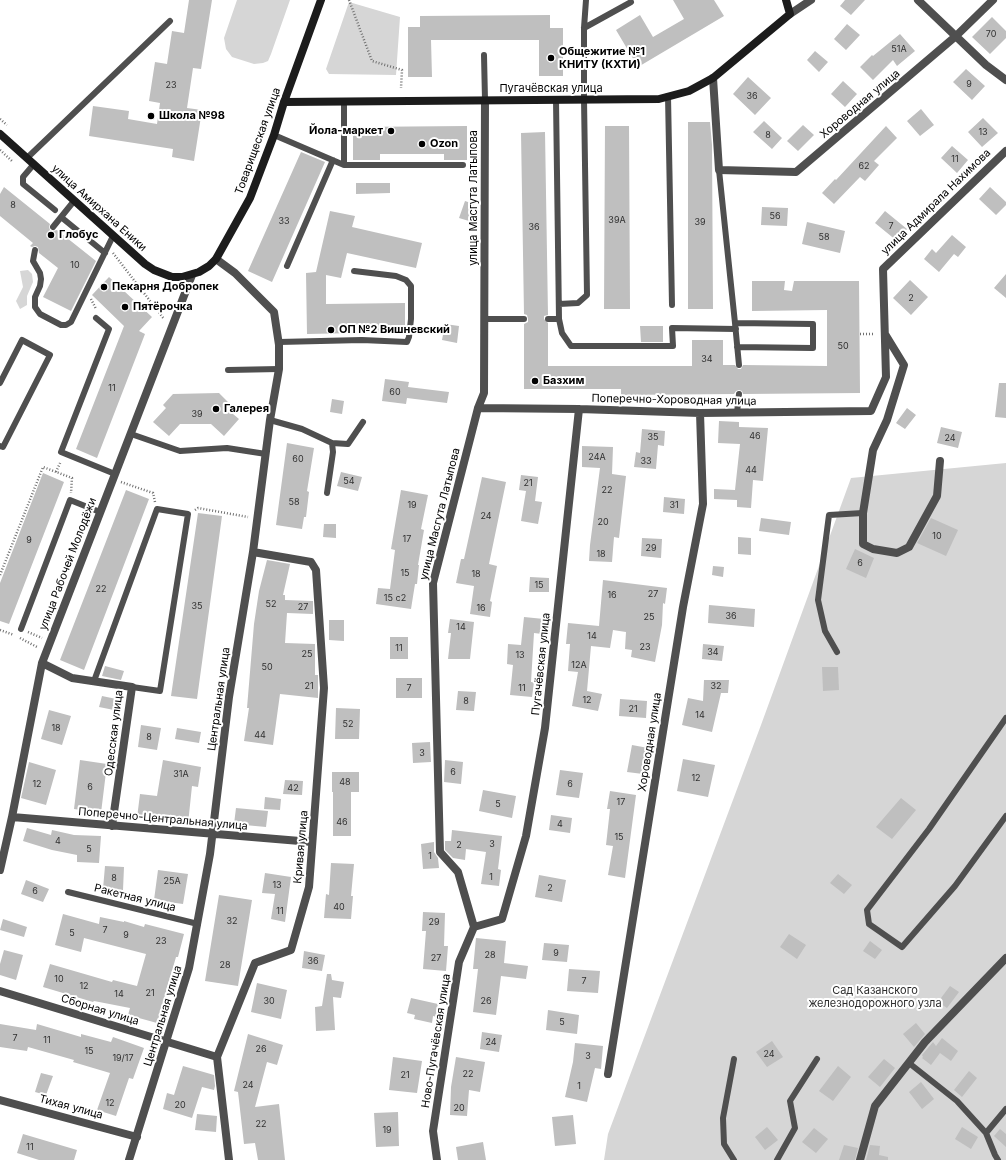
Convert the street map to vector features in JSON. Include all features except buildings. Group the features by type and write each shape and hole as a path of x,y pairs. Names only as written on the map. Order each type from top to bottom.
{"street":[{"name":"Товарищеская улица","path":"192,275 209,266 216,259 250,198 322,0"},
{"path":"786,0 790,14"},
{"name":"Пугачёвская улица","path":"284,102 659,99 689,91 713,78 790,14 811,0"},
{"path":"918,0 986,65 1006,80"},
{"name":"Хороводная улица","path":"719,170 796,172 956,36 993,0"},
{"path":"713,78 719,170"},
{"name":"улица Масгута Латыпова","path":"474,927 458,872 440,852 433,583 478,408 484,393 485,100"},
{"name":"улица Амирхана Еники","path":"1,137 34,164 113,236 154,270 172,277 192,275"},
{"name":"улица Адмирала Нахимова","path":"871,412 886,377 883,269 1006,151"},
{"name":"Центральная улица","path":"129,1160 190,968 213,835 229,697 253,552 270,420 279,369 279,342 274,312 235,273 216,259"},
{"name":"улица Рабочей Молодёжи","path":"0,870 42,663 192,275"},
{"path":"885,333 904,365 887,420 873,450 863,513 863,544 873,549 897,553 909,547 937,496 940,461"},
{"name":"Поперечно-Хороводная улица","path":"478,408 579,409 700,413 871,412"},
{"name":"Пугачёвская улица","path":"474,927 502,919 526,836 545,728 579,409"},
{"name":"Хороводная улица","path":"608,1074 681,615 703,504 700,413"},
{"name":"Кривая улица","path":"229,1160 217,1057 255,963 291,950 309,887 324,688 316,570 311,562 253,552"},
{"name":"Одесская улица","path":"42,663 72,678 132,687 112,826"},
{"name":"Поперечно-Центральная улица","path":"12,816 213,835 312,842"},
{"name":"Ново-Пугачёвская улица","path":"437,1160 433,1131 459,962 474,927"},
{"path":"860,1160 875,1106 925,1042 1006,958"},
{"name":"Сборная улица","path":"0,991 217,1057"},
{"name":"Тихая улица","path":"0,1100 137,1136"}],"lane":[{"path":"559,304 578,303 587,295 584,99 584,28 586,0"},
{"path":"584,28 631,2"},
{"path":"27,158 170,20"},
{"path":"484,55 485,100"},
{"path":"668,96 672,305"},
{"path":"556,100 559,319 562,333 571,346 673,346 672,328 813,324 813,348 737,347"},
{"path":"344,101 344,165"},
{"path":"274,135 344,165 463,165"},
{"path":"287,266 333,160"},
{"path":"34,164 23,177 23,184 55,210"},
{"path":"719,170 736,326 738,365"},
{"path":"53,227 74,201"},
{"path":"61,217 105,253"},
{"path":"35,250 33,261 40,273 41,279 40,286 35,297 37,310 40,314 61,325 68,324 71,322 113,236"},
{"path":"279,342 362,340 407,342 411,319 410,286 406,280 396,276 354,271"},
{"path":"96,318 109,329 61,452 114,477"},
{"path":"548,319 559,319"},
{"path":"484,320 524,320"},
{"path":"0,382 22,340 50,355 4,448 0,446"},
{"path":"228,370 279,369"},
{"path":"737,413 739,394"},
{"path":"270,420 302,429 332,443 348,444 364,422"},
{"path":"131,434 180,451 227,448 266,454"},
{"path":"327,492 333,452 332,443"},
{"path":"20,629 70,500 100,512"},
{"path":"94,681 157,509 188,514 160,691 132,687"},
{"path":"837,652 825,631 818,600 829,515 863,513"},
{"path":"1006,718 929,829 867,910 869,924 902,947 955,886 1006,816"},
{"name":"Ракетная улица","path":"68,892 198,924"},
{"path":"734,1059 723,1118 724,1144 734,1160"},
{"path":"777,1160 795,1128 790,1101 817,1059"},
{"path":"909,1063 958,1101 986,1133 998,1160"},
{"path":"986,1133 1006,1109"}],"path":[{"path":"348,0 372,61 402,70 401,88"},
{"path":"86,292 95,307 96,318"},
{"path":"860,334 885,333"},
{"path":"0,575 43,467 72,478 70,500"},
{"path":"114,477 153,493 157,509"},
{"path":"188,514 198,508 257,518"},
{"path":"20,629 42,638"},
{"path":"0,630 43,650"}],"green space":[{"path":"237,0 290,0 268,61 254,64 232,57 226,49 224,38"},
{"path":"349,2 400,17 396,75 329,74 326,69"},
{"path":"28,270 32,274 33,282 27,296 27,305 20,309 16,301 23,287 20,271"},
{"name":"Сад Казанского железнодорожного узла","path":"1006,463 1006,1160 604,1160 608,1134 761,725 851,478"}],"place":[{"name":"Общежитие №1 КНИТУ (КХТИ)","path":"551,58"},
{"name":"Школа №98","path":"151,116"},
{"name":"Йола-маркет","path":"391,131"},
{"name":"Ozon","path":"422,144"},
{"name":"Глобус","path":"51,235"},
{"name":"Пекарня Добропек","path":"104,287"},
{"name":"Пятёрочка","path":"125,307"},
{"name":"ОП №2 Вишневский","path":"331,330"},
{"name":"Базхим","path":"535,381"},
{"name":"Галерея","path":"216,409"}]}
